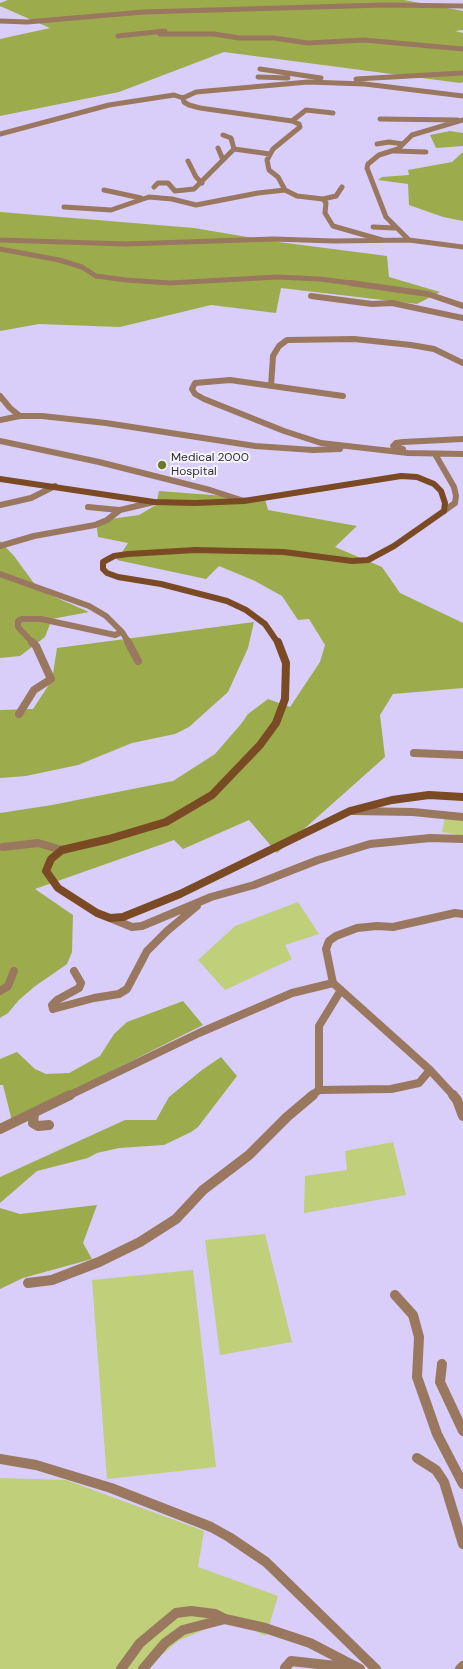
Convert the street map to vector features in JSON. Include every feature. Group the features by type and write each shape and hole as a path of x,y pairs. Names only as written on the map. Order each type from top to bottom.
{"street":[{"path":"0,21 27,22 69,17 171,11 384,5 463,6"},
{"path":"118,36 158,31 206,33 239,38 281,38 308,43 348,42 355,40 392,41 463,49"},
{"path":"160,34 206,33"},
{"path":"260,69 344,80"},
{"path":"183,98 196,92 239,87 463,73"},
{"path":"258,77 287,78 305,76"},
{"path":"322,82 365,84 463,96"},
{"path":"0,134 109,105 174,95 183,98 184,102 200,108 292,121 299,124 300,127 273,149 268,160 269,170 278,177 285,190"},
{"path":"292,121 306,110 333,113"},
{"path":"380,119 463,120"},
{"path":"409,240 395,228 386,216 367,168 372,159 394,151 412,135 463,120"},
{"path":"223,135 231,138 234,149"},
{"path":"377,144 390,142 403,144"},
{"path":"218,148 223,160"},
{"path":"234,149 270,154"},
{"path":"154,188 158,183 163,183 168,184 175,191 194,189 202,183 234,149"},
{"path":"394,151 426,152"},
{"path":"188,161 196,177 202,183"},
{"path":"64,207 111,210 149,197 172,199 196,205 258,193 285,190 298,196 323,200 336,196 341,191 342,187"},
{"path":"104,190 144,198"},
{"path":"323,200 326,203 325,213 333,226 382,240"},
{"path":"373,227 395,228"},
{"path":"0,240 44,240 126,244 273,239 334,241 409,240 463,247"},
{"path":"0,249 59,260 82,267 96,276 126,280 170,283 277,277 320,280 428,294 463,306"},
{"path":"312,296 372,304 398,304 463,318"},
{"path":"271,386 273,356 278,346 287,340 354,339 411,345 434,349 463,362"},
{"path":"343,396 246,382 216,380 195,382 192,389 195,394 204,399 292,434 321,443 432,454 463,454"},
{"path":"0,396 10,408 20,416"},
{"path":"0,420 20,416 80,420 255,446 313,450 361,448"},
{"path":"463,439 403,442 396,443 393,446 432,454 454,487 456,496 455,503 394,546 368,560 352,561 284,552 243,550 150,552 108,558 103,562 103,569 107,573 118,577 161,584 196,592 227,601 246,610 265,624 281,647 286,663 285,699 276,722 260,745 212,795 166,822 109,839 62,850 51,859 46,872 50,880 58,888 83,905 132,927 142,926 197,902 254,885 318,860 370,844 430,838 463,839"},
{"path":"0,441 100,462 210,490 244,501"},
{"path":"0,479 55,486 154,502 212,503 244,501 402,476 417,477 428,480 441,491 444,498 444,511"},
{"path":"0,506 31,498 55,486"},
{"path":"0,546 34,536 95,525 107,520 114,513 120,510 154,502"},
{"path":"88,507 120,510"},
{"path":"0,574 89,606 106,616 122,632 136,652 138,661"},
{"path":"19,714 23,705 34,690 51,679 33,640 18,627 18,621 22,619 41,619 115,635 122,632"},
{"path":"414,752 463,755"},
{"path":"110,918 132,914 180,894 258,854 350,811 392,800 429,795 463,797"},
{"path":"350,811 413,812 463,817"},
{"path":"3,847 38,843 53,846 62,850"},
{"path":"74,971 81,983 79,988 52,1004 54,1009 94,998 119,994 133,979 147,951 166,931 196,906 197,902"},
{"path":"463,908 459,914 393,927 377,926 357,928 336,936 329,941 326,949 330,962 333,983 430,1070 457,1100 463,1116"},
{"path":"0,991 8,986 14,971"},
{"path":"0,1129 199,1033 292,993 312,986 333,983"},
{"path":"319,1090 319,1026 341,990"},
{"path":"28,1283 52,1280 99,1262 140,1242 176,1219 203,1190 249,1155 287,1117 319,1090 391,1089 419,1082 430,1070"},
{"path":"34,1113 33,1122 38,1126 49,1125"},
{"path":"395,1295 413,1315 420,1337 417,1377 437,1434 463,1484"},
{"path":"442,1364 440,1382 463,1432"},
{"path":"417,1458 436,1470 444,1482 463,1544"},
{"path":"0,1459 36,1465 111,1488 211,1527 229,1536 266,1562 376,1669"},
{"path":"121,1669 140,1643 176,1613 191,1611 215,1614 225,1619 265,1628 310,1643 358,1669"},
{"path":"143,1669 165,1643 183,1630 225,1619"},
{"path":"285,1668 291,1661 358,1669"},
{"path":"460,1669 463,1666"}],"green space":[{"path":"8,0 404,0 463,11 463,30 455,31 463,33 463,82 460,83 224,52 119,92 0,116 0,39 50,28 0,6 0,3"},
{"path":"450,131 463,133 463,146 436,148 430,135"},
{"path":"463,152 463,221 443,217 409,205 408,184 378,180 382,177 409,175 408,170 452,162"},
{"path":"0,212 194,228 271,241 387,256 389,277 440,292 417,304 281,288 276,313 211,305 120,327 39,324 0,331"},
{"path":"159,491 265,499 268,510 357,526 335,547 382,567 400,593 463,623 463,688 393,694 380,715 385,757 277,853 249,820 183,849 174,840 35,889 73,915 72,952 67,964 34,987 19,1000 8,1013 0,1018 0,813 52,805 173,781 215,754 248,714 268,699 290,707 320,662 325,645 309,619 298,620 282,596 255,581 219,566 206,579 117,560 128,543 98,537 96,521 139,515 156,505"},
{"path":"0,541 14,556 39,590 89,612 52,619 45,637 20,656 0,658"},
{"path":"254,622 248,648 228,692 189,727 175,734 132,743 78,765 26,776 0,778 0,710 33,709 52,680 57,648"},
{"path":"445,816 463,819 463,836 442,832"},
{"path":"298,902 319,934 285,945 292,959 225,990 198,960 235,926"},
{"path":"183,1001 203,1025 12,1121 3,1085 0,1085 0,1059 17,1052 35,1069 46,1074 69,1073 100,1056 114,1034 127,1022"},
{"path":"221,1057 237,1076 198,1127 191,1132 164,1145 119,1148 97,1153 88,1158 37,1171 0,1203 0,1177 125,1120 156,1120 169,1097 202,1070"},
{"path":"393,1142 406,1195 304,1213 305,1176 347,1170 345,1151"},
{"path":"97,1205 83,1243 92,1259 23,1278 0,1289 0,1208 20,1214"},
{"path":"265,1234 292,1342 220,1355 205,1240"},
{"path":"193,1270 216,1467 107,1479 92,1280"},
{"path":"0,1478 66,1480 204,1531 198,1567 278,1596 266,1636 229,1619 178,1641 145,1669 0,1669"}],"place":[{"name":"Medical 2000 Hospital","path":"162,465"}]}
